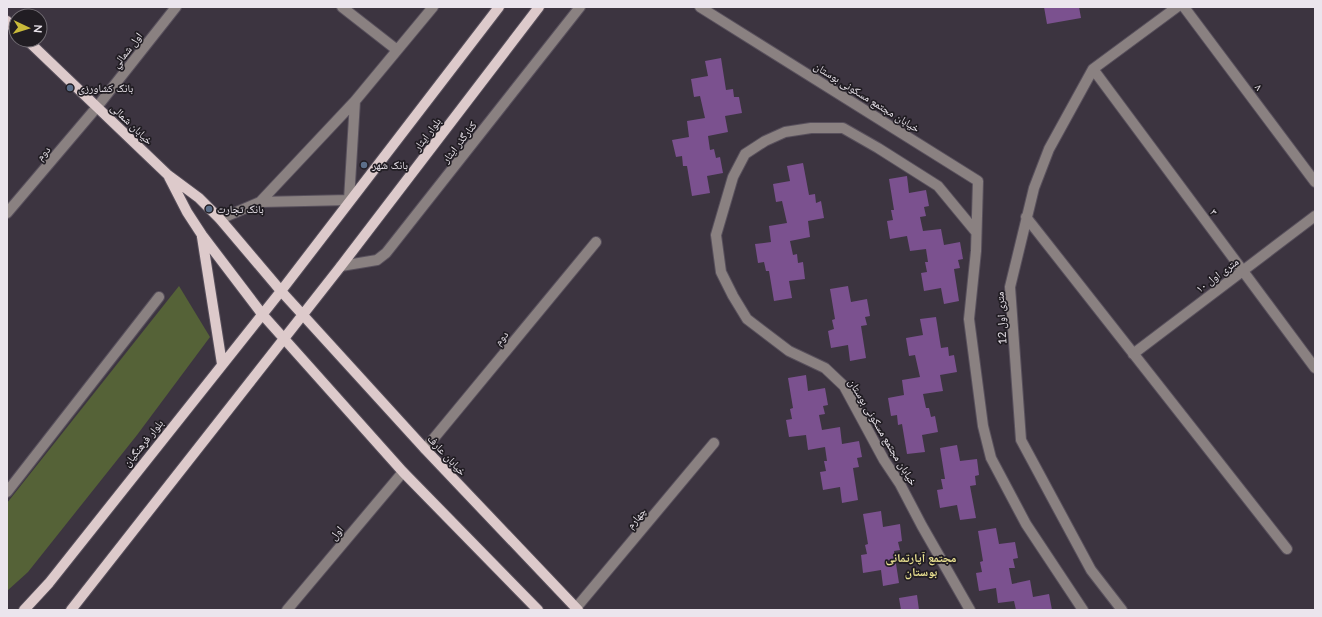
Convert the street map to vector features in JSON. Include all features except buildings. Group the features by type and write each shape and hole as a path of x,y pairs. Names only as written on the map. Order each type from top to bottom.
{"main road":[{"name":"بلوار ایثار","path":"281,291 349,200 499,7"},
{"name":"بلوار ایثار","path":"303,313 341,266 539,7"},
{"name":"خیابان شمالی","path":"35,48 168,175 199,198 220,219 281,291"},
{"name":"خیابان شمالی","path":"168,175 187,212 202,235 262,314 284,337"},
{"path":"202,235 222,364"},
{"name":"خیابان عارف","path":"281,291 303,313 425,449 577,609"},
{"name":"بلوار فرهنگیان","path":"24,610 49,582 281,291"},
{"path":"71,610 138,527 303,313"},
{"path":"284,337 403,472 538,610"}],"street":[{"name":"اول شمالي","path":"98,107 176,7"},
{"path":"342,7 397,50"},
{"path":"260,202 355,101 433,7"},
{"name":"کنارگذر ایثار","path":"341,266 377,260 386,253 580,7"},
{"name":"خیابان مجتمع مسکونی بوستان","path":"700,7 978,181 970,319 981,397 983,426 991,458 1026,524 1083,610"},
{"name":"12 متری اول","path":"1122,610 1091,570 1020,440 1010,287 1034,188 1049,149 1093,69 1177,7"},
{"name":"۸","path":"1184,7 1315,182"},
{"name":"۳","path":"1093,69 1315,368"},
{"path":"220,219 260,202 349,200 355,101"},
{"name":"دوم","path":"7,213 98,107"},
{"name":"خیابان مجتمع مسکونی بوستان","path":"970,610 844,386 825,368 789,351 747,318 733,296 721,272 716,235 733,177 745,154 765,141 785,132 811,128 843,128 878,148 938,186 976,232"},
{"name":"۱۰ متری اول","path":"1133,354 1315,216"},
{"path":"1026,217 1287,549"},
{"name":"دوم","path":"425,449 596,242"},
{"path":"7,492 159,297"},
{"name":"چهارم","path":"577,609 714,443"},
{"name":"اول","path":"287,610 403,472"}],"green space":[{"path":"179,286 210,337 137,435 28,572 7,591 7,503"}],"place":[{"name":"بانک کشاورزی","path":"70,88"},
{"name":"بانک شهر","path":"364,165"},
{"name":"بانک تجارت","path":"209,209"}],"district":[{"name":"مجتمع آپارتمانی بوستان","path":"921,565"}]}
